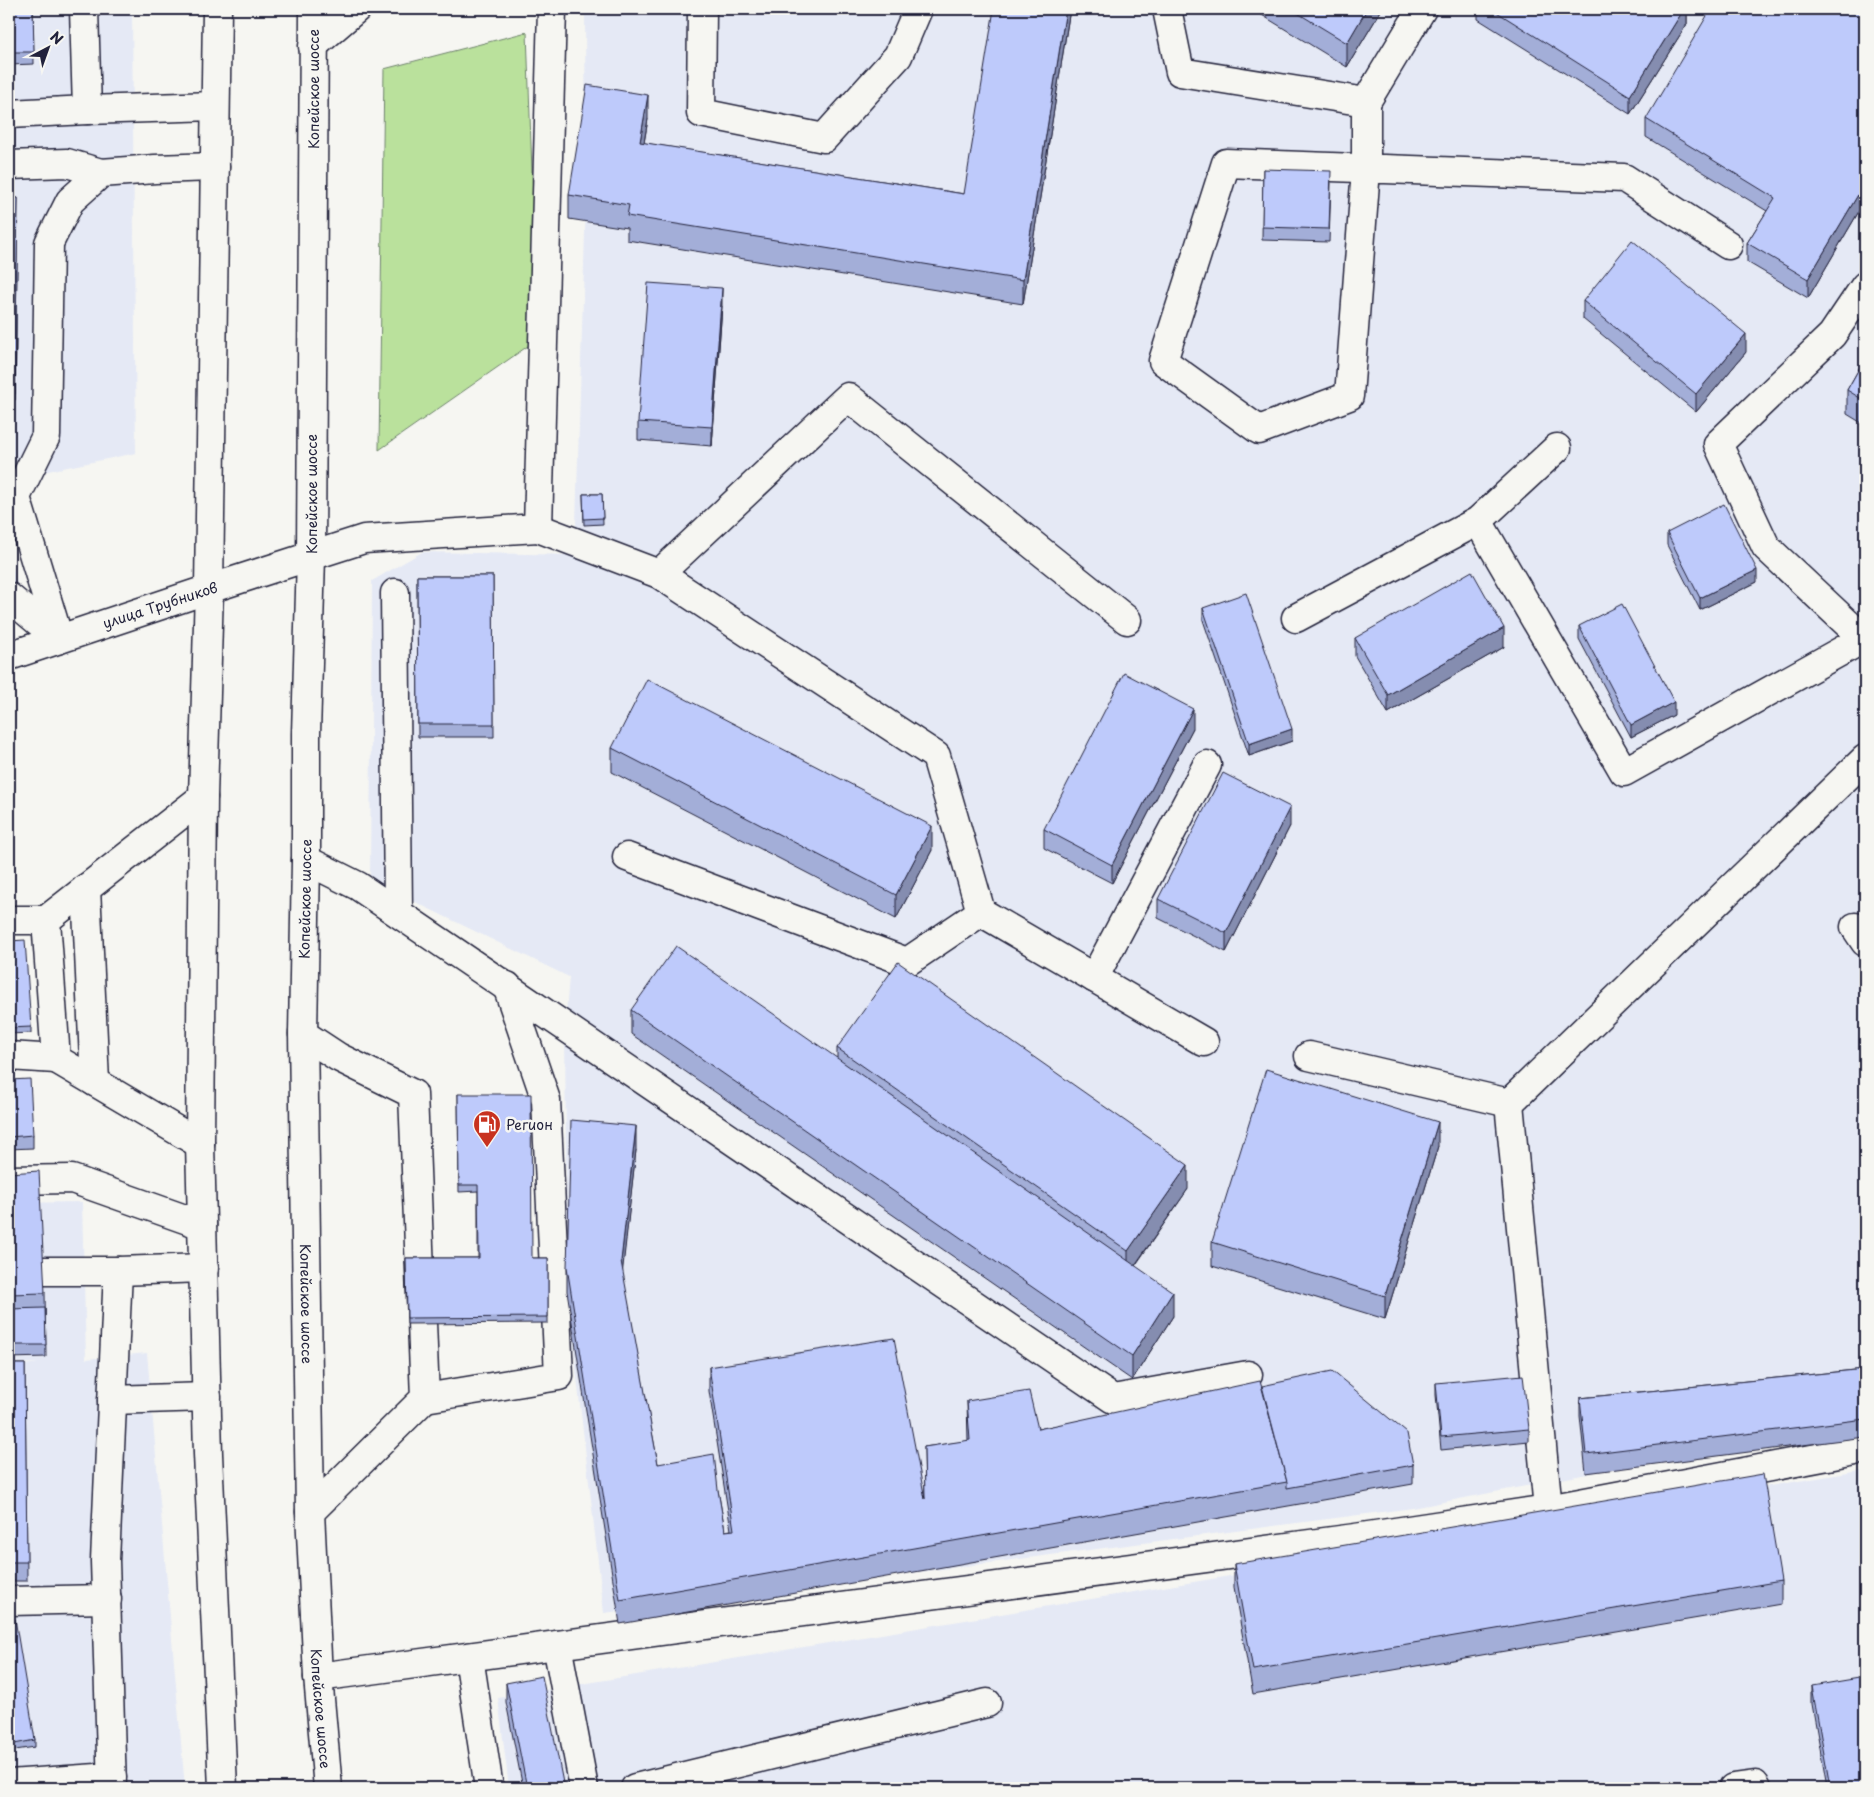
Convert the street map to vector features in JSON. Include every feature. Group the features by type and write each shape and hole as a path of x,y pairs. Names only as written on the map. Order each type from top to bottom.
{"main road":[{"path":"84,9 87,110"},
{"path":"217,9 200,1144 207,1397 222,1788"},
{"name":"Копейское шоссе","path":"314,9 312,556 306,734 306,860 302,1034 310,1512 318,1677 328,1788"},
{"path":"313,46 356,9"},
{"path":"552,9 538,528 659,574 936,756 981,912 1204,1042"},
{"path":"702,9 701,113 824,138 898,56 918,9"},
{"path":"1167,9 1180,72 1366,102"},
{"path":"1422,9 1366,102 1366,169 1349,396 1259,430 1163,361 1226,163 1366,169 1624,178 1728,245"},
{"path":"9,114 216,106"},
{"path":"9,165 67,163 101,173 215,167"},
{"path":"59,639 12,495 46,436 49,243 70,201 101,173"},
{"path":"1478,522 1624,772 1864,639 1766,546 1718,444 1832,335 1865,286"},
{"path":"659,574 848,397 1127,620"},
{"path":"1296,618 1478,522 1557,448"},
{"name":"улица Трубников","path":"9,656 110,621 364,539 538,528"},
{"path":"395,593 398,912"},
{"path":"9,597 59,639"},
{"path":"1509,1103 1865,759"},
{"path":"1094,978 1207,765"},
{"path":"9,920 46,920 204,797"},
{"path":"627,857 907,962 981,912"},
{"path":"306,860 358,886 398,912 1113,1399 1248,1374"},
{"path":"86,888 95,1082"},
{"path":"46,920 56,1058"},
{"path":"310,1512 425,1398 559,1376 546,1100 507,986"},
{"path":"302,1034 338,1057 413,1094 425,1398"},
{"path":"9,1056 56,1058 200,1144"},
{"path":"1309,1056 1509,1103"},
{"path":"1509,1103 1548,1509"},
{"path":"9,1180 72,1179 202,1225"},
{"path":"36,1271 118,1272 204,1268"},
{"path":"9,1784 112,1783 105,1562 118,1272"},
{"path":"112,1400 207,1397"},
{"path":"318,1677 1346,1539 1548,1509 1865,1449"},
{"path":"9,1601 107,1599"},
{"path":"557,1645 584,1788"},
{"path":"469,1657 489,1788"},
{"path":"636,1788 987,1703"},
{"path":"1733,1788 1755,1785 1757,1788"}],"shaded area":[{"path":"9,9 132,9 136,453 9,479"},
{"path":"585,9 1865,9 1865,1420 1413,1508 604,1613 567,1291 565,1025 569,977 370,880 372,581 422,552 575,555 586,199"},
{"path":"9,554 21,597 9,602"},
{"path":"82,1202 86,1359 147,1353 185,1788 9,1788 9,1367 38,1363 9,1364 9,1203"},
{"path":"1865,1470 1865,1788 509,1788 498,1698"}],"green space":[{"path":"527,32 538,339 379,450 384,69"}],"building":[{"path":"9,9 33,9 34,52 9,52"},
{"path":"994,9 1066,9 1023,280 627,216 629,205 569,195 587,85 648,95 640,142 964,194"},
{"path":"1291,9 1367,9 1347,43"},
{"path":"1492,9 1684,9 1630,96"},
{"path":"1711,9 1865,9 1865,183 1808,279 1747,243 1775,198 1646,119"},
{"path":"1263,169 1331,171 1329,229 1262,227"},
{"path":"9,198 18,198 15,394 9,394"},
{"path":"1632,240 1746,334 1696,394 1583,301"},
{"path":"648,283 722,288 712,427 638,422"},
{"path":"1865,358 1865,401 1847,390"},
{"path":"583,494 602,494 603,518 584,519"},
{"path":"1724,504 1757,570 1700,598 1667,533"},
{"path":"1472,571 1504,628 1388,695 1355,638"},
{"path":"417,576 493,576 494,724 418,724"},
{"path":"1246,593 1292,729 1249,744 1203,608"},
{"path":"1622,604 1674,702 1631,725 1579,626"},
{"path":"1124,673 1193,709 1112,865 1044,829"},
{"path":"647,679 932,826 896,895 612,748"},
{"path":"1223,773 1290,807 1226,933 1158,899"},
{"path":"25,940 31,1027 9,1028 9,941"},
{"path":"676,946 1173,1292 1132,1356 631,1010"},
{"path":"898,962 1188,1165 1128,1251 837,1048"},
{"path":"1266,1069 1438,1122 1385,1296 1212,1242"},
{"path":"30,1079 33,1135 9,1137 9,1080"},
{"path":"458,1094 531,1094 532,1258 548,1258 548,1317 407,1318 406,1258 479,1258 478,1185 459,1185"},
{"path":"571,1120 636,1126 621,1261 658,1464 714,1454 725,1531 734,1530 709,1367 894,1338 925,1499 924,1447 970,1440 967,1401 1029,1391 1038,1429 1260,1381 1287,1482 620,1600 567,1267"},
{"path":"39,1171 45,1293 9,1294 9,1173"},
{"path":"45,1308 46,1345 9,1345 9,1309"},
{"path":"9,1364 25,1364 27,1562 9,1562"},
{"path":"1865,1369 1865,1419 1586,1454 1580,1398"},
{"path":"1332,1371 1407,1433 1413,1465 1287,1488 1262,1386"},
{"path":"1523,1375 1529,1429 1441,1437 1436,1383"},
{"path":"1763,1474 1781,1581 1253,1670 1234,1564"},
{"path":"15,1619 35,1740 9,1745 9,1620"},
{"path":"542,1676 564,1788 527,1788 506,1683"},
{"path":"1865,1677 1865,1788 1830,1788 1812,1686"}],"place":[{"name":"Регион","path":"487,1148"}]}
